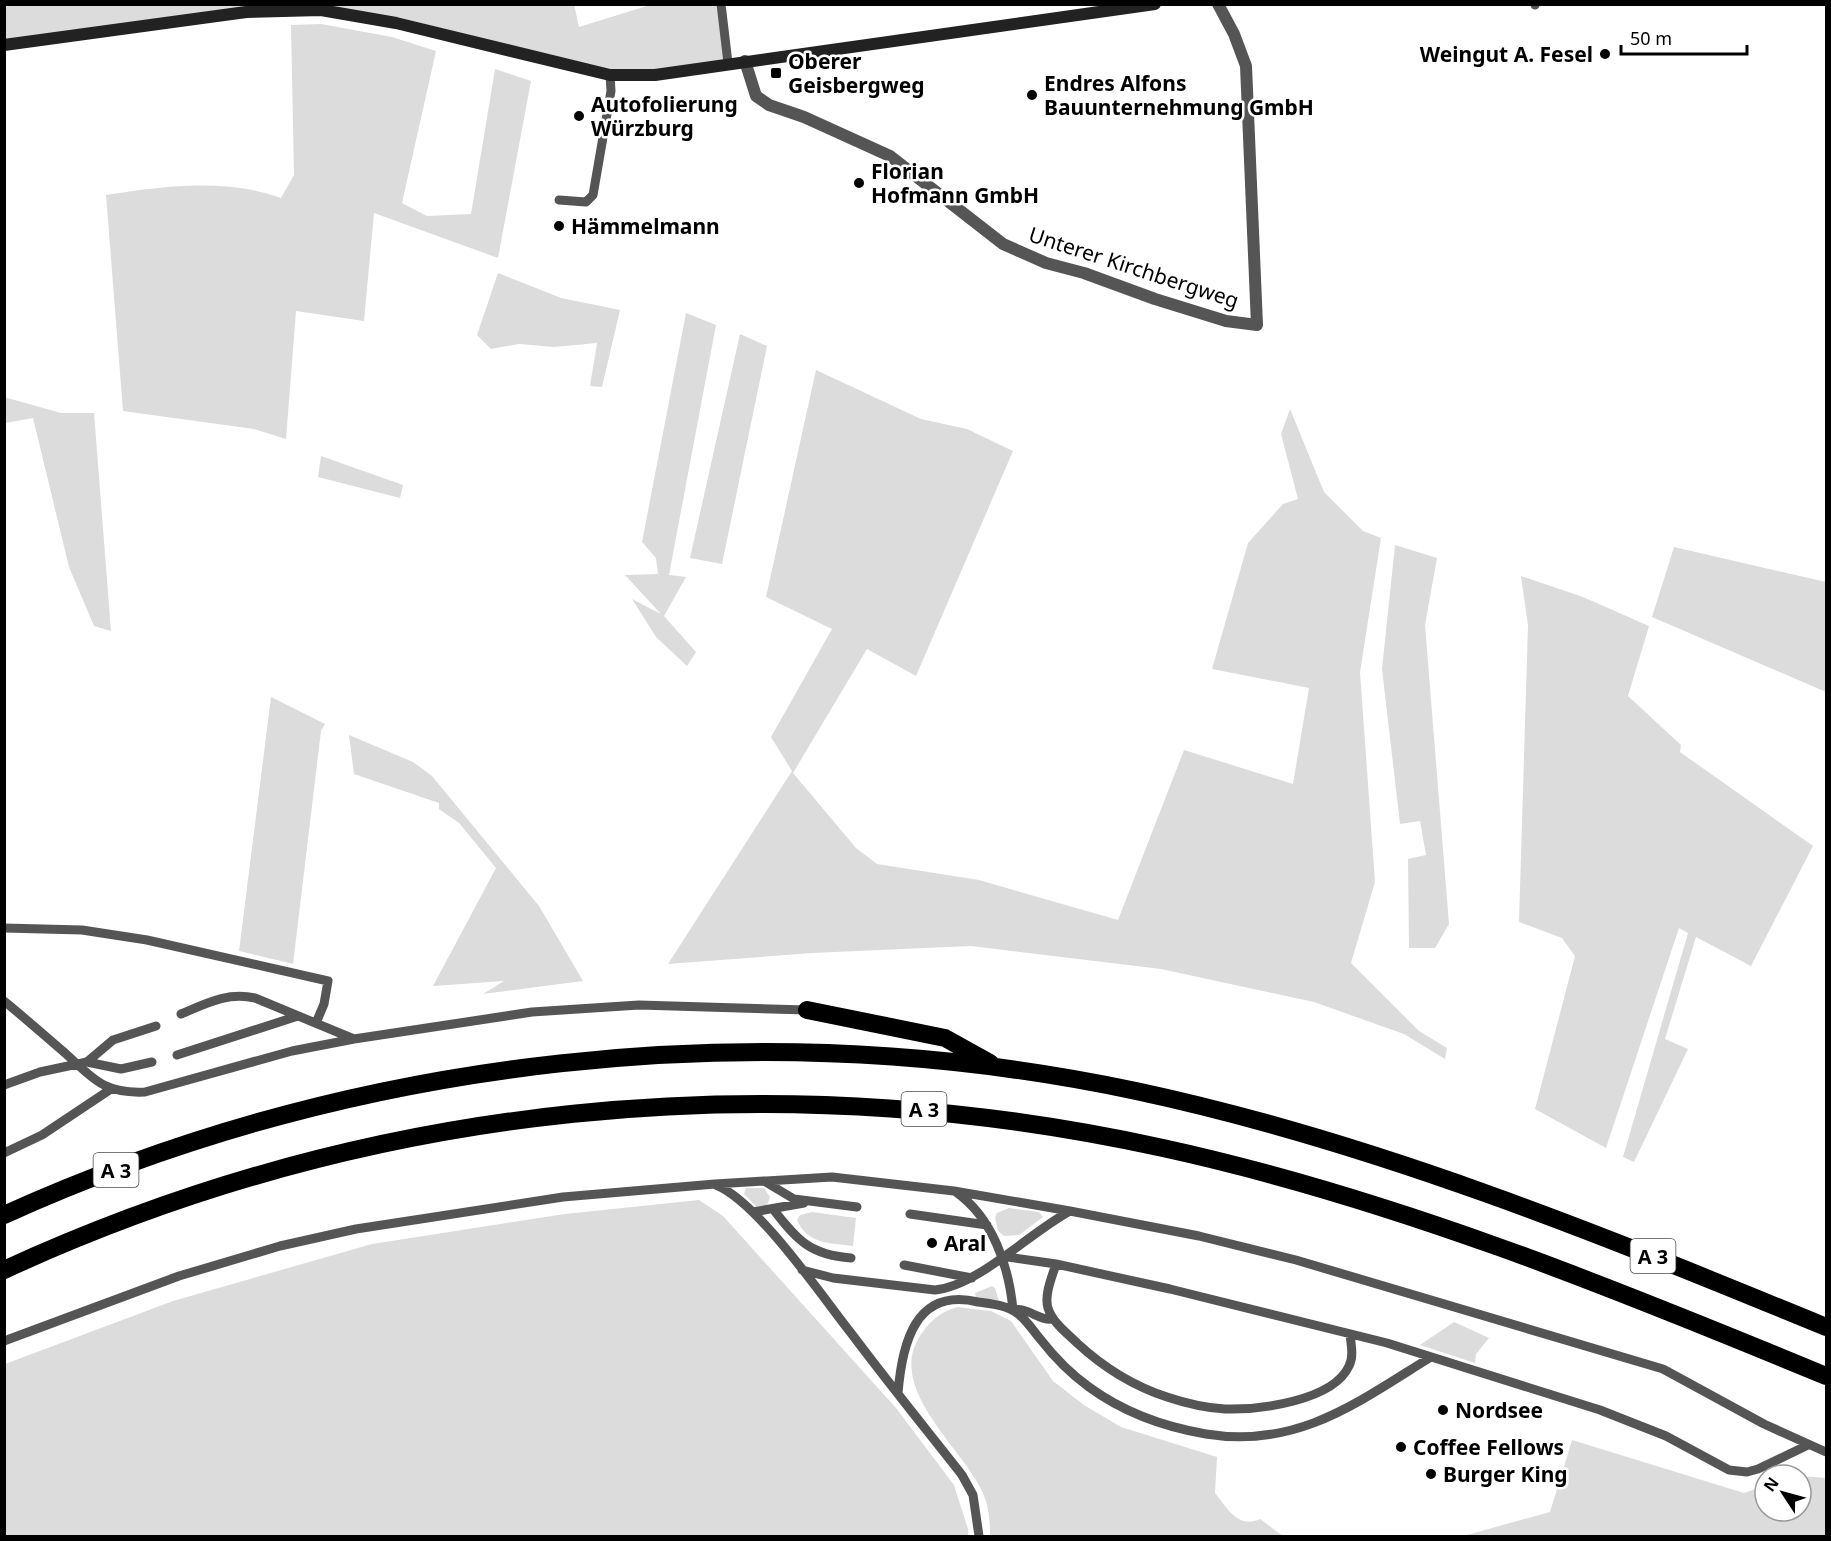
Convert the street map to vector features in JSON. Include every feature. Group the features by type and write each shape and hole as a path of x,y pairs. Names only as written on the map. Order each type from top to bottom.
{"highway":[{"path":"807,1010 945,1038 999,1068"},
{"name":"A 3","path":"4,1215 56,1192 230,1130 383,1091 571,1061 746,1052 837,1053 999,1068 1134,1090 1290,1130 1369,1153 1629,1246 1827,1327"},
{"name":"A 3","path":"4,1270 68,1241 285,1166 405,1138 510,1119 647,1107 766,1102 920,1108 1007,1120 1163,1148 1343,1196 1461,1234 1577,1277 1827,1376"}],"street":[{"path":"4,45 246,12 321,10 396,23 610,75 655,75 1155,4"},
{"name":"Unterer Kirchbergweg","path":"745,61 756,96 770,105 804,117 890,156 1003,244 1046,263 1084,273 1155,299 1226,321 1257,325 1246,66 1234,34 1218,4"}],"lane":[{"path":"721,4 728,63"},
{"path":"559,200 586,202 592,195 611,91 610,75"},
{"path":"4,928 63,929 147,940 328,981 324,1004 316,1023"},
{"path":"181,1014 220,997 241,995 354,1039"},
{"path":"4,1001 89,1077 111,1089 145,1092 282,1053 354,1039 532,1012 639,1005 807,1010"},
{"path":"177,1055 298,1016"},
{"path":"4,1085 40,1072 87,1062 113,1040 156,1026"},
{"path":"87,1062 121,1069 152,1062"},
{"path":"4,1153 42,1135 111,1089"},
{"path":"4,1341 151,1285 280,1245 399,1221 563,1197 832,1177 954,1191 1070,1211 1199,1236 1296,1260 1630,1358 1685,1380 1764,1424 1827,1452"},
{"path":"764,1181 786,1195 807,1202 857,1207"},
{"path":"715,1184 738,1196 802,1270 968,1486 977,1510 979,1536"},
{"path":"954,1191 975,1206 987,1225 1011,1286 1013,1310 1024,1318 1056,1359 1090,1388 1130,1412 1191,1431 1242,1436 1291,1430 1324,1421 1357,1405 1431,1357"},
{"path":"753,1212 807,1202"},
{"path":"772,1209 795,1237 811,1249 825,1255 851,1258"},
{"path":"802,1270 833,1278 935,1290 956,1287 1070,1211"},
{"path":"910,1214 987,1225"},
{"path":"1001,1256 1056,1264 1350,1334 1431,1357 1646,1427 1729,1470 1747,1472 1758,1469 1809,1445"},
{"path":"1056,1264 1047,1300 1053,1319 1090,1355 1127,1380 1166,1397 1224,1409 1268,1407 1333,1385 1343,1376 1351,1361 1350,1334"},
{"path":"904,1265 972,1278"},
{"path":"935,1290 939,1303"},
{"path":"898,1393 907,1338 918,1320 939,1303 960,1298 1013,1310 1028,1310 1041,1318 1053,1319"}],"shaded area":[{"path":"574,4 579,27 650,5 720,5 728,63 610,75 321,10 5,45 4,5"},
{"path":"321,24 392,37 436,51 402,203 427,216 471,214 495,69 531,81 498,258 374,213 364,321 296,311 286,439 254,429 123,411 106,195 172,187 216,186 260,192 281,198 294,175 291,25"},
{"path":"498,273 561,298 620,310 602,387 590,386 597,343 554,347 519,344 491,349 477,335"},
{"path":"686,313 716,325 669,575 686,577 664,616 696,652 687,666 656,637 632,599 661,614 625,575 658,574 656,558 642,542"},
{"path":"740,334 767,346 722,564 690,558"},
{"path":"816,370 921,419 967,429 1013,451 916,676 867,649 793,773 856,848 877,864 979,880 1118,920 1184,750 1293,784 1309,688 1212,669 1248,543 1283,504 1298,499 1281,434 1290,409 1324,492 1363,531 1381,538 1360,672 1375,882 1351,963 1419,1031 1447,1048 1445,1059 1404,1034 1314,1002 1161,969 971,946 812,953 668,964 792,771 771,737 832,629 766,597"},
{"path":"4,397 61,413 94,413 111,631 94,626 69,567 33,418 5,423"},
{"path":"321,456 403,485 400,498 318,477"},
{"path":"1395,545 1437,558 1425,625 1449,924 1435,948 1409,948 1408,859 1426,855 1420,821 1400,824 1382,669"},
{"path":"1674,547 1826,582 1826,692 1652,617"},
{"path":"1521,576 1583,597 1649,626 1628,696 1681,745 1680,752 1813,846 1751,966 1696,937 1665,1039 1688,1049 1634,1162 1623,1157 1688,933 1679,928 1606,1148 1535,1109 1575,956 1562,938 1519,922 1528,625"},
{"path":"271,697 325,724 321,731 293,964 239,951"},
{"path":"349,735 413,762 432,776 539,906 583,981 483,994 504,981 433,986 496,868 459,823 439,809 439,803 354,774"},
{"path":"746,1188 764,1188 770,1197 767,1205 757,1207 744,1194"},
{"path":"699,1200 723,1216 896,1408 954,1485 968,1529 968,1536 5,1536 5,1364 173,1301 372,1244 565,1214"},
{"path":"1009,1208 1039,1212 1043,1217 1019,1235 1004,1236 998,1231 995,1218 997,1213"},
{"path":"812,1212 856,1218 853,1246 820,1241 807,1234 797,1220 800,1215"},
{"path":"992,1286 995,1288 999,1301 976,1298 975,1293"},
{"path":"958,1307 991,1311 1011,1321 1053,1381 1084,1405 1121,1427 1217,1457 1215,1493 1229,1511 1246,1521 1260,1519 1283,1536 990,1536 989,1514 982,1491 930,1415 919,1395 912,1374 913,1353 922,1333 938,1316"},
{"path":"1454,1322 1489,1338 1476,1354 1475,1363 1420,1345"},
{"path":"1572,1440 1744,1493 1753,1490 1753,1523 1813,1523 1813,1477 1826,1478 1826,1536 1463,1536 1550,1512"}],"place":[{"name":"Weingut A. Fesel","path":"1605,54"},
{"name":"Oberer Geisbergweg","path":"776,73"},
{"name":"Endres Alfons Bauunternehmung GmbH","path":"1032,95"},
{"name":"Autofolierung Würzburg","path":"579,116"},
{"name":"Florian Hofmann GmbH","path":"859,183"},
{"name":"Hämmelmann","path":"559,226"},
{"name":"Aral","path":"932,1243"},
{"name":"Nordsee","path":"1443,1410"},
{"name":"Coffee Fellows","path":"1401,1447"},
{"name":"Burger King","path":"1431,1474"}]}
